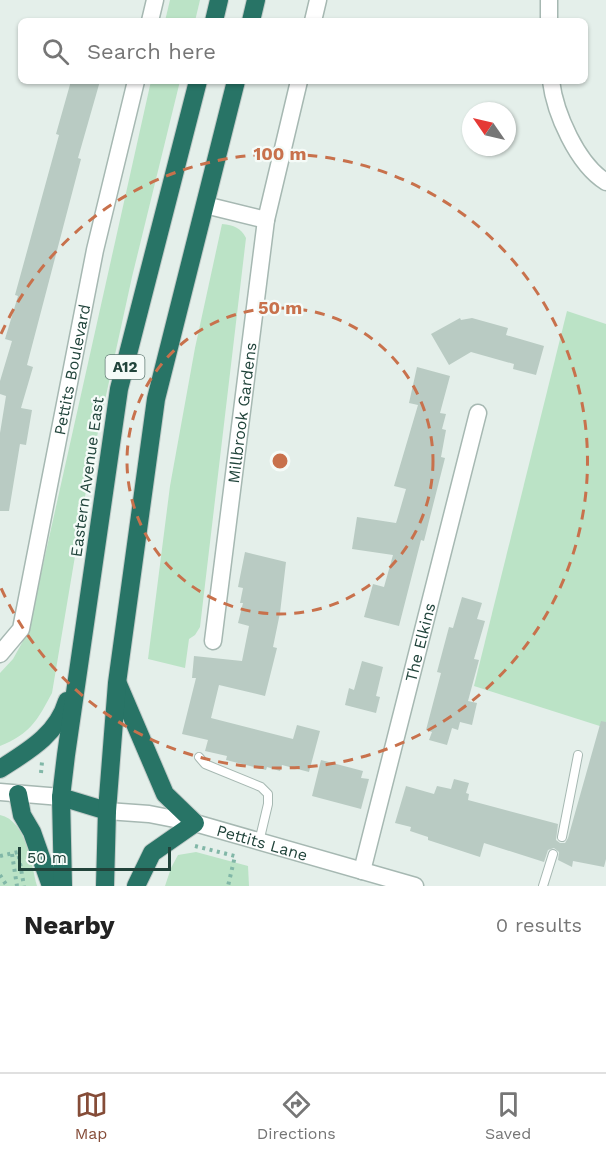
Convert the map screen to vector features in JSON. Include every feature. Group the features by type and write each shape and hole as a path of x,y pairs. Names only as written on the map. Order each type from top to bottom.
{"highway":[{"path":"215,18 219,0"},
{"path":"252,18 256,0"},
{"name":"Eastern Avenue East","path":"63,886 61,797 119,390 197,84"},
{"name":"A12","path":"105,886 107,811 117,682 156,399 235,84"},
{"path":"0,769 44,739 57,724 62,716 80,659"},
{"path":"117,682 165,794 195,824 153,853 136,886"},
{"path":"9,793 32,832 51,886"},
{"path":"61,797 107,811"}],"street":[{"path":"151,18 155,0"},
{"path":"314,18 318,0"},
{"path":"549,0 549,18"},
{"name":"Pettits Boulevard","path":"0,654 21,629 95,250 135,84"},
{"name":"Millbrook Gardens","path":"213,641 266,220 298,84"},
{"path":"552,84 554,98 570,139 584,160 606,182"},
{"path":"205,205 266,220"},
{"name":"The Elkins","path":"362,872 478,413"},
{"path":"9,793 61,797"},
{"name":"Pettits Lane","path":"107,811 149,814 195,824 416,886"}],"lane":[{"path":"562,837 578,755"},
{"path":"200,757 205,764 261,787 268,794 268,804 259,843"},
{"path":"542,886 553,854"}],"path":[{"path":"190,845 235,856 228,886"},
{"path":"0,856 18,852 24,886"},
{"path":"12,854 17,886"},
{"path":"0,875 7,886"}],"green space":[{"path":"170,0 200,0 196,18 166,18"},
{"path":"150,84 179,84 132,277 89,473 52,693 32,726 19,737 0,746 0,673 13,659 28,632"},
{"path":"222,224 237,228 246,238 200,627 189,639 185,668 148,659 170,486 195,348"},
{"path":"567,311 606,324 606,728 474,686"},
{"path":"0,815 9,819 22,834 30,855 37,886 0,886"},
{"path":"196,852 248,866 249,886 165,886 178,855"}],"building":[{"path":"70,84 99,84 78,158 81,159 27,365 33,367 21,408 32,410 26,445 20,444 9,511 0,511 0,433 6,396 0,394 0,381 12,341 5,339 59,135 56,134"},
{"path":"460,318 461,320 472,318 508,328 506,335 544,346 536,375 513,369 514,364 471,352 449,365 431,334"},
{"path":"417,367 450,376 440,413 446,414 442,429 446,430 441,457 445,458 399,626 364,617 373,584 384,587 393,555 352,549 357,517 396,523 406,489 394,486 418,405 409,403"},
{"path":"245,552 286,562 273,647 277,648 265,696 219,685 211,718 293,739 297,725 320,731 309,772 282,765 280,771 267,767 266,770 226,760 227,756 205,751 208,740 182,734 196,678 192,678 194,656 242,661 249,626 238,623 243,603 240,603 243,588 238,587"},
{"path":"462,597 482,603 477,619 485,621 474,659 479,660 468,701 477,703 472,725 460,722 458,730 452,728 447,745 429,740 432,732 426,730 441,673 437,672 449,627 453,628"},
{"path":"362,661 383,667 376,696 380,697 376,713 345,705 349,688 354,690"},
{"path":"601,721 606,722 606,859 604,867 573,861 572,867 558,860 559,852 554,848 548,850 544,862 484,843 480,857 428,840 428,837 410,831 411,827 395,823 406,786 434,794 437,786 451,789 454,779 469,783 466,793 469,794 468,800 558,824 556,840 565,843"},
{"path":"321,760 363,771 361,778 369,779 361,809 312,796"}]}
